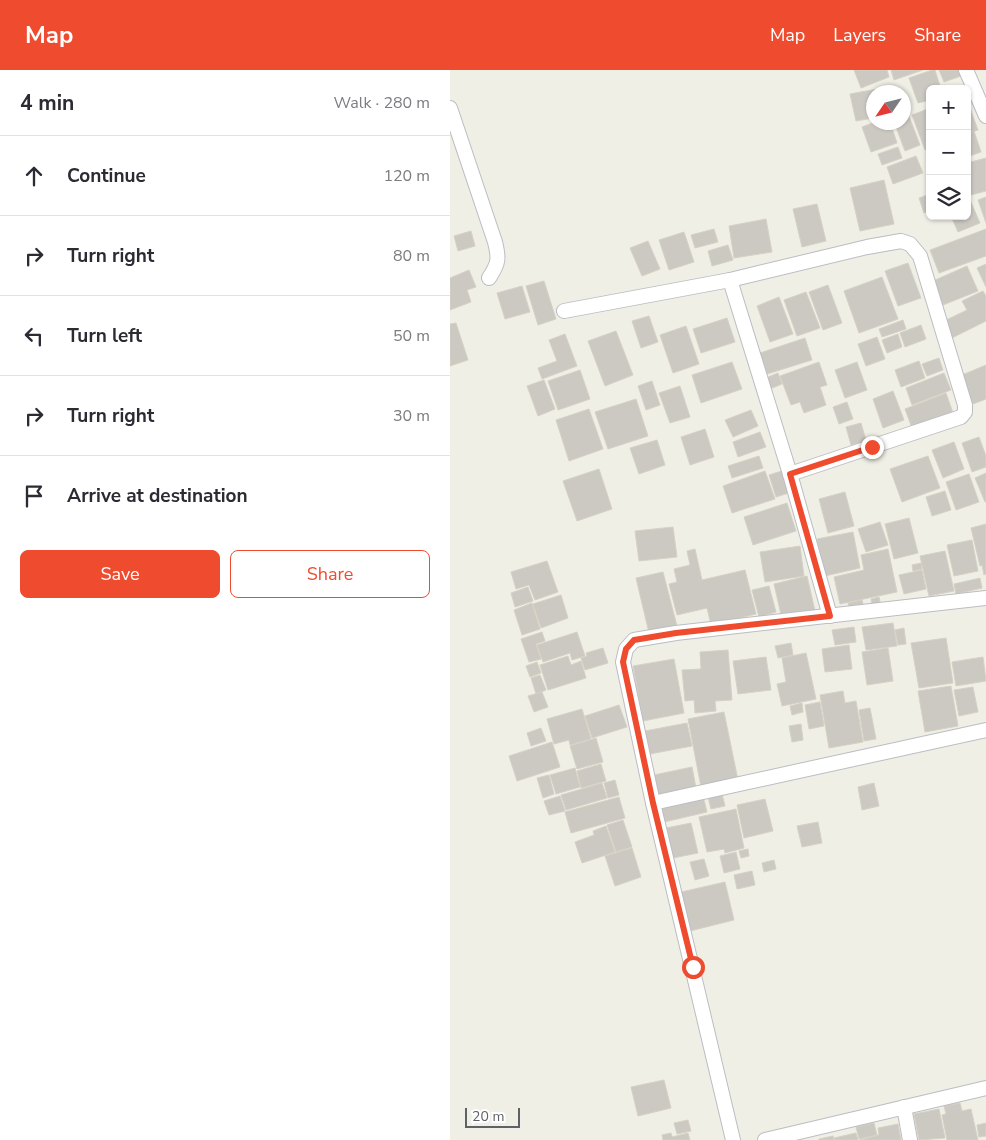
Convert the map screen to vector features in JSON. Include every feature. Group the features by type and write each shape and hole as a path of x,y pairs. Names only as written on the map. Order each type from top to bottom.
{"street":[{"path":"966,70 986,116"},
{"path":"450,108 496,242 497,266 489,278"},
{"path":"564,311 730,280 901,240 910,244 920,256 965,405 965,412 962,416 790,474"},
{"path":"730,280 790,474 830,616"},
{"path":"733,1140 653,803 623,662 626,649 634,640 676,633 986,598"},
{"path":"653,803 986,730"},
{"path":"765,1140 986,1088"},
{"path":"904,1107 910,1140"}],"building":[{"path":"854,70 887,70 889,77 861,88"},
{"path":"891,70 923,70 894,80"},
{"path":"935,70 940,85 926,85 926,101 918,103 909,78"},
{"path":"939,70 959,70 961,76 944,82"},
{"path":"866,91 866,119 856,121 850,94"},
{"path":"926,110 925,150 912,115"},
{"path":"971,111 978,130 971,133"},
{"path":"911,121 920,145 905,151 897,130 911,130"},
{"path":"866,125 866,130 893,130 897,143 871,152 862,127"},
{"path":"974,131 981,152 971,156 971,132"},
{"path":"898,147 902,158 882,165 878,154"},
{"path":"916,156 923,173 893,184 887,167"},
{"path":"986,158 986,191 971,195 971,175 971,162"},
{"path":"884,180 894,224 860,231 850,188"},
{"path":"926,195 926,212 924,213 919,198"},
{"path":"986,197 986,223 978,200"},
{"path":"971,202 980,223 958,232 953,220 971,220"},
{"path":"817,204 826,241 802,247 793,209"},
{"path":"766,219 772,252 734,258 729,226"},
{"path":"714,229 718,242 695,248 691,235"},
{"path":"986,229 986,256 939,273 930,250"},
{"path":"471,231 475,246 458,251 454,236"},
{"path":"684,232 694,262 669,270 659,240"},
{"path":"648,241 660,269 642,276 630,248"},
{"path":"728,245 733,260 712,266 708,251"},
{"path":"908,263 921,298 898,306 885,271"},
{"path":"986,264 986,287 977,268"},
{"path":"967,266 978,291 943,305 933,281"},
{"path":"469,270 476,287 467,290 471,302 450,310 450,278"},
{"path":"882,277 898,319 859,333 844,291"},
{"path":"544,281 556,319 538,325 526,286"},
{"path":"828,285 842,323 823,330 809,292"},
{"path":"522,286 530,312 505,319 497,293"},
{"path":"983,291 986,296 986,321 948,340 940,323 967,310 962,301"},
{"path":"806,292 820,328 797,336 784,300"},
{"path":"779,297 793,334 770,342 757,306"},
{"path":"649,316 658,342 641,348 632,321"},
{"path":"727,318 735,342 701,353 693,329"},
{"path":"903,320 906,329 882,337 879,329"},
{"path":"456,323 468,360 450,366 450,324"},
{"path":"921,325 926,339 905,347 900,333"},
{"path":"686,326 699,364 673,373 660,335"},
{"path":"616,331 633,375 605,386 588,341"},
{"path":"565,334 577,366 542,379 538,368 557,361 549,340"},
{"path":"898,334 902,347 887,353 882,340"},
{"path":"877,337 885,359 866,366 858,344"},
{"path":"805,338 812,360 767,374 760,353"},
{"path":"939,358 943,370 927,376 922,364"},
{"path":"919,361 925,378 901,387 895,370"},
{"path":"732,362 742,389 701,403 692,375"},
{"path":"819,362 827,385 820,387 826,405 804,413 800,402 791,405 780,376"},
{"path":"857,362 867,390 845,398 835,370"},
{"path":"986,365 986,399 973,404 962,375"},
{"path":"580,370 590,399 558,410 548,381"},
{"path":"778,373 782,384 770,389 766,378"},
{"path":"944,373 951,390 912,405 906,388"},
{"path":"544,380 555,409 538,416 527,386"},
{"path":"652,381 660,405 646,410 638,386"},
{"path":"680,386 690,417 670,423 659,393"},
{"path":"893,391 904,420 883,428 873,399"},
{"path":"946,393 953,413 912,428 905,409"},
{"path":"636,399 648,436 608,449 595,412"},
{"path":"847,402 853,419 839,424 833,407"},
{"path":"589,409 603,449 569,461 556,420"},
{"path":"751,410 758,426 733,437 725,420"},
{"path":"861,423 866,440 851,445 846,427"},
{"path":"705,429 714,457 690,465 681,437"},
{"path":"760,432 766,447 738,457 733,442"},
{"path":"979,437 986,456 986,467 972,472 962,443"},
{"path":"657,440 665,465 639,474 630,448"},
{"path":"954,442 964,469 943,478 932,450"},
{"path":"759,456 763,468 732,478 728,466"},
{"path":"928,456 940,488 902,502 890,469"},
{"path":"599,469 612,509 577,521 563,481"},
{"path":"785,470 792,492 776,497 769,475"},
{"path":"765,471 775,499 732,513 723,486"},
{"path":"986,473 986,502 985,502 975,478"},
{"path":"969,474 979,502 956,510 946,482"},
{"path":"945,491 951,510 932,516 926,497"},
{"path":"845,492 854,526 828,533 819,499"},
{"path":"787,503 796,531 753,545 744,517"},
{"path":"909,518 918,553 894,559 885,524"},
{"path":"880,522 888,545 866,552 858,529"},
{"path":"986,524 986,574 984,575 971,528"},
{"path":"673,527 677,557 639,561 635,531"},
{"path":"853,532 860,568 825,576 817,539"},
{"path":"972,540 978,571 954,576 947,545"},
{"path":"800,546 804,576 765,582 760,552"},
{"path":"695,549 702,580 745,570 756,614 711,625 707,608 677,615 669,584 677,582 674,569 690,565 687,551"},
{"path":"888,549 897,592 840,604 834,577 864,570 861,555"},
{"path":"945,551 954,591 929,596 920,556"},
{"path":"547,561 558,592 535,600 529,585 516,589 511,572"},
{"path":"921,563 922,569 913,571 912,565"},
{"path":"922,570 926,589 904,594 899,575"},
{"path":"663,572 677,626 649,633 636,578"},
{"path":"807,576 815,611 782,619 774,584"},
{"path":"980,578 982,588 956,594 954,584"},
{"path":"769,586 776,612 759,617 752,590"},
{"path":"528,587 533,601 515,607 511,593"},
{"path":"561,595 568,618 541,628 533,604"},
{"path":"879,597 881,606 872,607 871,599"},
{"path":"862,600 864,608 850,611 848,603"},
{"path":"532,603 540,629 522,635 514,610"},
{"path":"893,623 897,646 866,650 862,627"},
{"path":"854,627 856,642 835,645 832,630"},
{"path":"904,628 906,644 898,645 895,630"},
{"path":"542,632 545,641 536,644 541,659 529,662 521,639"},
{"path":"577,632 585,656 572,660 570,653 543,662 537,645"},
{"path":"946,638 953,683 919,688 911,643"},
{"path":"791,643 793,655 778,658 775,646"},
{"path":"849,645 852,669 825,672 822,649"},
{"path":"603,648 608,663 585,670 581,658 587,656 586,653"},
{"path":"888,648 893,681 867,685 862,652"},
{"path":"728,650 732,700 715,701 716,711 695,713 694,700 685,701 682,670 701,669 700,652"},
{"path":"806,653 816,699 782,706 777,684 786,682 782,658"},
{"path":"568,656 571,665 581,661 586,678 548,690 540,665"},
{"path":"766,657 771,690 738,694 733,661"},
{"path":"983,657 986,681 956,686 952,662"},
{"path":"674,659 684,713 643,721 633,666"},
{"path":"537,662 541,673 530,677 526,666"},
{"path":"540,675 546,690 536,694 531,678"},
{"path":"951,686 958,726 925,732 918,691"},
{"path":"973,687 978,712 959,716 954,690"},
{"path":"843,691 845,703 856,701 863,742 829,748 820,695"},
{"path":"542,692 548,707 534,712 528,696"},
{"path":"820,702 824,726 809,729 805,705"},
{"path":"802,703 803,712 792,715 790,706"},
{"path":"619,705 627,727 592,738 585,716"},
{"path":"870,708 876,739 864,741 859,710"},
{"path":"582,709 591,739 570,745 569,740 554,744 547,719"},
{"path":"724,712 738,780 701,787 688,719"},
{"path":"687,723 692,746 650,754 645,731"},
{"path":"801,724 803,740 792,742 789,726"},
{"path":"541,728 546,741 531,746 527,733"},
{"path":"596,738 603,762 577,769 570,746"},
{"path":"552,742 560,767 517,781 509,756"},
{"path":"601,764 606,781 581,788 577,771"},
{"path":"692,767 696,788 658,796 654,775"},
{"path":"575,768 580,787 556,794 550,775"},
{"path":"549,775 554,794 543,798 537,778"},
{"path":"615,780 619,795 608,798 604,783"},
{"path":"602,783 607,798 566,810 561,795"},
{"path":"874,783 879,806 862,810 858,787"},
{"path":"722,794 725,806 711,809 708,797"},
{"path":"560,796 565,811 549,815 544,801"},
{"path":"703,796 707,812 660,823 657,807"},
{"path":"619,797 625,818 571,833 565,812"},
{"path":"765,799 773,831 744,838 737,805"},
{"path":"736,809 744,848 725,853 724,849 707,852 699,817"},
{"path":"623,820 632,847 616,852 607,825"},
{"path":"818,822 822,843 802,847 797,826"},
{"path":"691,823 698,853 673,858 666,828"},
{"path":"606,826 615,852 582,863 575,842 594,835 593,831"},
{"path":"632,848 641,877 615,886 605,856"},
{"path":"748,849 749,856 741,858 739,851"},
{"path":"736,852 740,869 724,873 720,856"},
{"path":"704,859 709,876 695,880 690,862"},
{"path":"774,860 776,869 764,872 762,863"},
{"path":"752,871 755,885 737,889 734,875"},
{"path":"725,882 734,920 686,932 677,893"},
{"path":"664,1080 671,1108 638,1116 631,1087"},
{"path":"960,1103 962,1111 971,1109 978,1140 947,1140 942,1115 946,1114 944,1106"},
{"path":"939,1109 945,1138 919,1140 914,1114"},
{"path":"688,1120 691,1131 677,1134 674,1123"},
{"path":"874,1123 877,1135 859,1139 856,1127"},
{"path":"986,1123 986,1136 979,1137 977,1125"},
{"path":"898,1124 901,1140 860,1140 879,1135 878,1128"},
{"path":"671,1133 672,1137 688,1133 690,1140 663,1140 662,1135"},
{"path":"856,1133 858,1140 835,1140 834,1138"},
{"path":"833,1136 834,1140 819,1140 819,1139"}],"route":[{"path":"693,967 653,803 623,662 626,649 634,640 676,633 830,616 790,474 872,447"}]}
